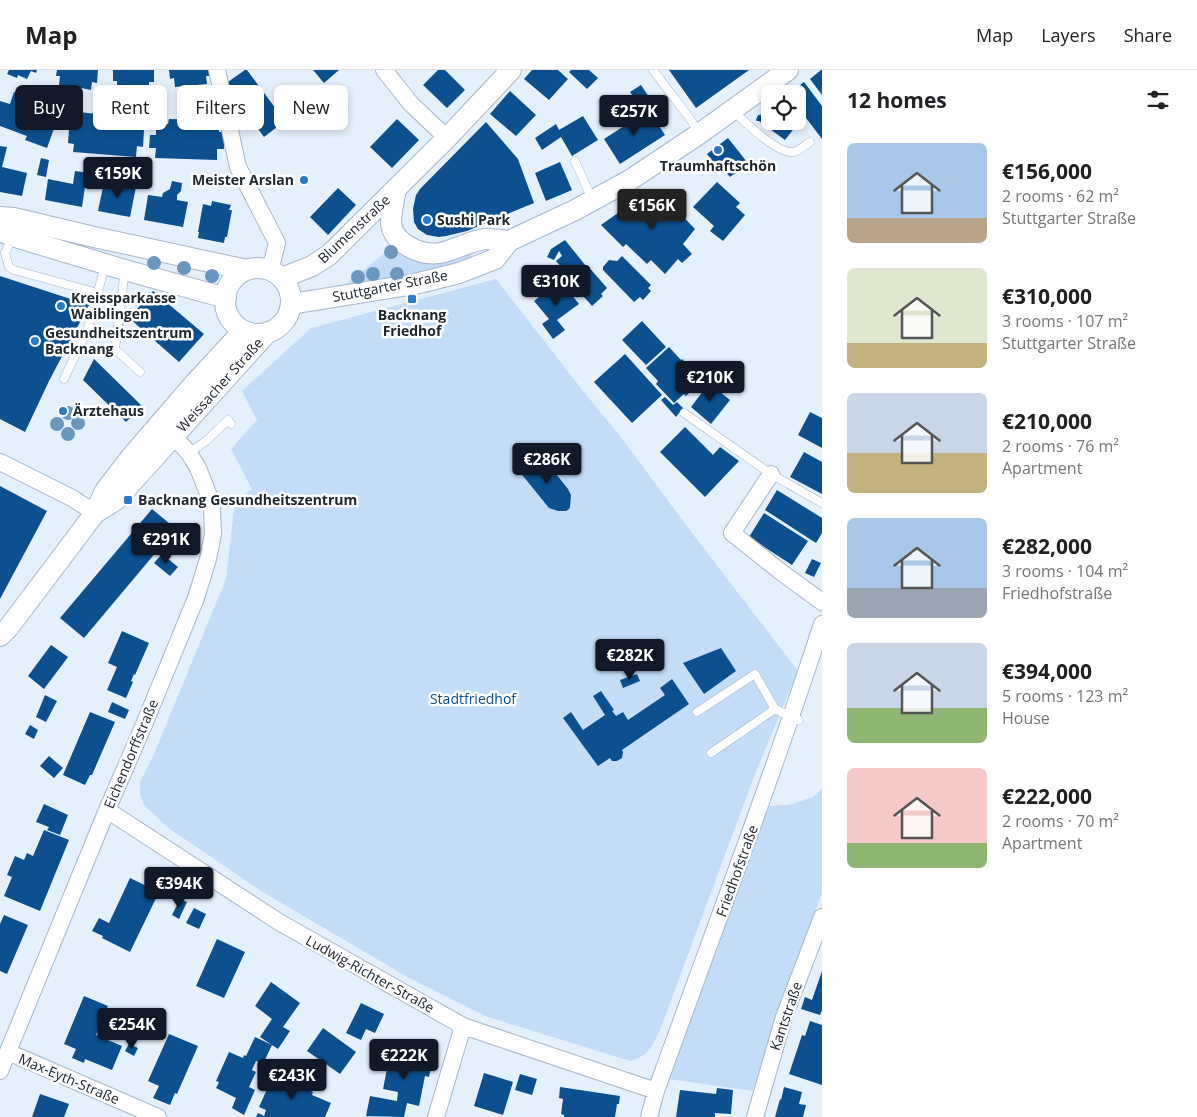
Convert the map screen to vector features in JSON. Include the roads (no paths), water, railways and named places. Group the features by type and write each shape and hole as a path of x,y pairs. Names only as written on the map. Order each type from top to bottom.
{"street":[{"path":"217,70 220,85"},
{"path":"384,70 411,104 447,138"},
{"name":"Blumenstraße","path":"276,275 312,266 329,255 447,138 512,70"},
{"name":"Stuttgarter Straße","path":"291,304 415,284 460,273 495,259 509,241 575,210 630,180 733,111 788,70"},
{"path":"230,130 238,167 277,243 276,275"},
{"name":"Blumenstraße","path":"396,188 391,225 399,239 415,250 440,253 485,239 509,241"},
{"path":"9,227 74,230 185,258 247,270 263,269 276,275 287,286 291,304 289,314 283,323 275,330 266,334 243,331 229,317 226,308 228,289 232,281 247,270"},
{"path":"9,227 106,264 226,298"},
{"path":"125,270 131,245"},
{"name":"Weissacher Straße","path":"167,430 243,331"},
{"name":"Weissacher Straße","path":"0,636 9,627 95,513 105,491 131,457 167,430 266,334"},
{"name":"Eichendorffstraße","path":"0,1071 107,810 144,727 196,598 208,559 213,534 212,509 209,496 198,468 189,453 167,430"},
{"path":"0,462 72,498 95,513"},
{"path":"771,474 732,533 822,602"},
{"name":"Friedhofstraße","path":"650,1117 656,1091 796,718 822,624"},
{"name":"Ludwig-Richter-Straße","path":"107,810 279,922 463,1026 656,1091"},
{"name":"Kantstraße","path":"755,1117 784,1017 822,917"},
{"path":"436,1117 463,1026"},
{"name":"Max-Eyth-Straße","path":"8,1052 158,1117"}],"lane":[{"path":"654,70 691,120 699,134"},
{"path":"733,111 752,129 785,151 793,152 810,142"},
{"path":"575,162 593,200"},
{"path":"0,264 9,227"},
{"path":"9,227 9,266 14,270 98,293"},
{"path":"64,379 88,328 106,264"},
{"path":"125,270 115,349 140,372"},
{"path":"684,413 771,474 822,503"},
{"path":"189,453 206,441 228,420 231,424"},
{"path":"696,712 755,674 775,709 796,718"},
{"path":"711,753 775,709"}],"place":[{"name":"Traumhaftschön","path":"718,150"},
{"name":"Meister Arslan","path":"304,180"},
{"name":"Sushi Park","path":"427,220"},
{"name":"Backnang Friedhof","path":"412,299"},
{"name":"Kreissparkasse Waiblingen","path":"61,306"},
{"name":"Gesundheitszentrum Backnang","path":"35,341"},
{"name":"Ärztehaus","path":"63,411"},
{"name":"Backnang Gesundheitszentrum","path":"128,500"}],"park label":[{"name":"Stadtfriedhof","path":"473,699"}]}
